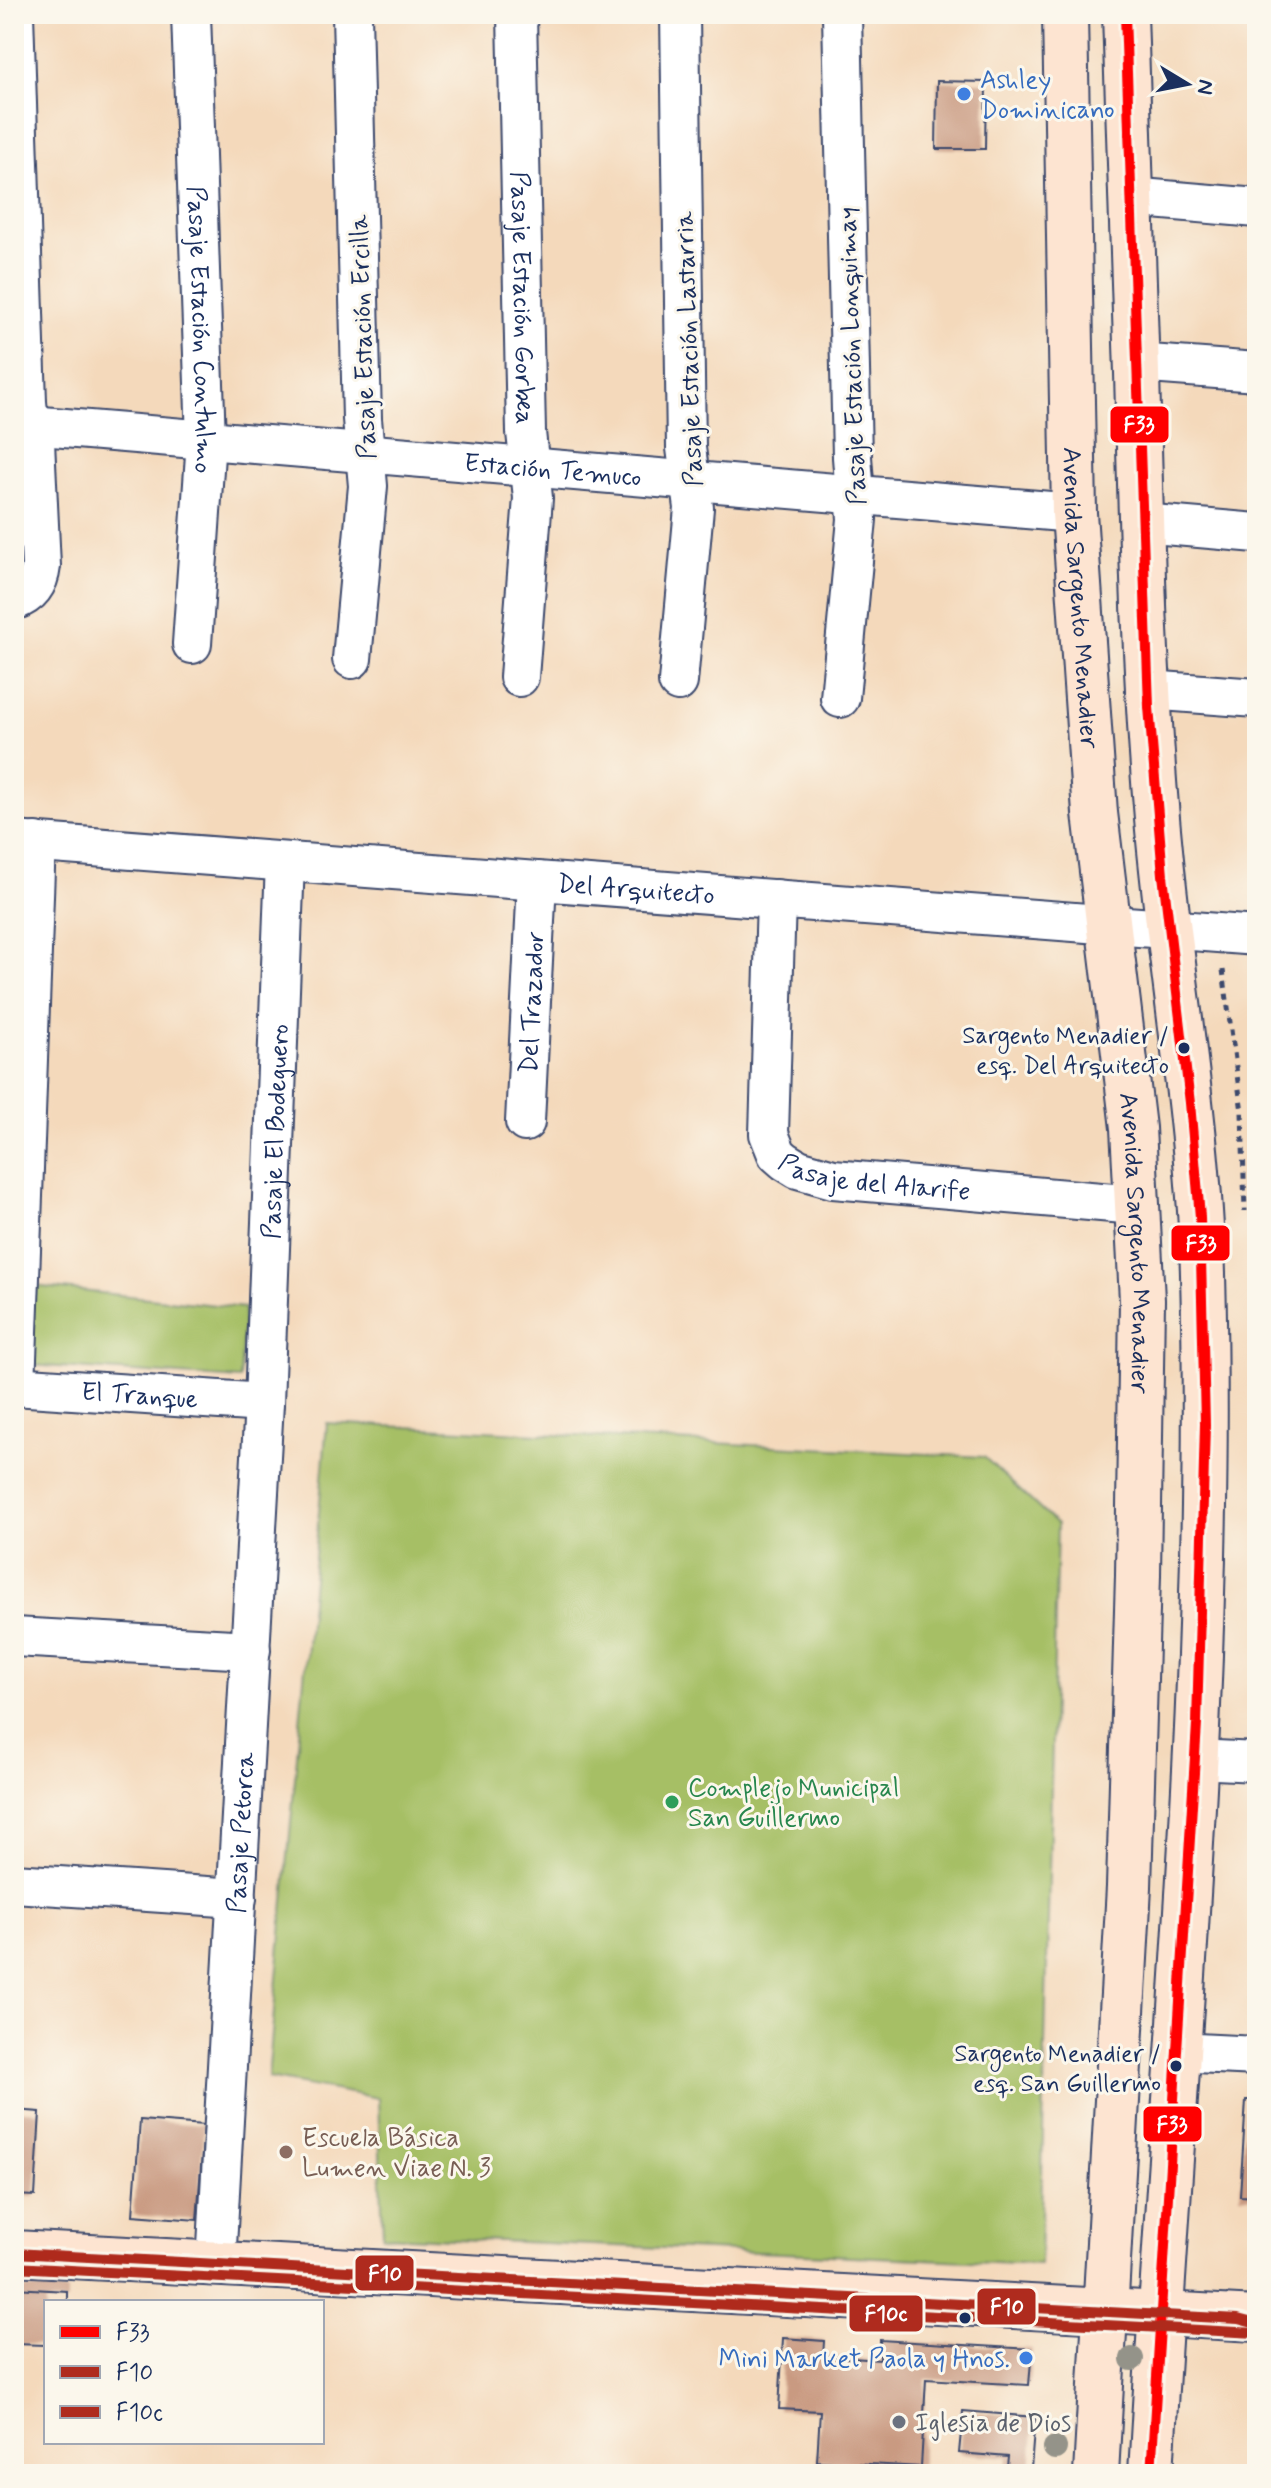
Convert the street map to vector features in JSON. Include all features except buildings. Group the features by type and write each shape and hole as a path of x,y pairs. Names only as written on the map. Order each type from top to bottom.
{"street":[{"path":"14,14 19,314 28,412 34,421 41,566 40,578 20,598"},
{"name":"Pasaje Estación Contulmo","path":"191,14 206,440 192,644"},
{"name":"Pasaje Estación Ercilla","path":"352,14 362,419 368,486 352,659"},
{"name":"Pasaje Estación Gorbea","path":"517,14 526,432 533,498 519,677"},
{"name":"Pasaje Estación Lastarria","path":"678,682 694,508 686,448 680,14"},
{"name":"Pasaje Estación Lonquimay","path":"840,698 857,519 842,14"},
{"name":"Avenida Sargento Menadier","path":"1065,14 1074,513 1095,813 1127,1063 1142,1300 1127,1949 1096,2474"},
{"path":"1125,14 1148,690 1157,823 1194,1127 1203,1266 1203,1501 1195,1759 1151,2474"},
{"path":"1130,197 1257,208"},
{"path":"1136,363 1257,372"},
{"name":"Estación Temuco","path":"34,421 53,427 1074,513"},
{"path":"1141,523 1257,533"},
{"path":"1148,690 1257,698"},
{"path":"15,1386 25,842"},
{"name":"Del Arquitecto","path":"25,842 1257,936"},
{"name":"Pasaje El Bodeguero","path":"264,1403 285,862"},
{"name":"Del Trazador","path":"525,1122 537,881"},
{"name":"Pasaje del Alarife","path":"776,899 769,1134 777,1154 785,1161 798,1169 853,1182 1057,1196 1136,1205"},
{"name":"El Tranque","path":"15,1386 264,1403"},
{"name":"Pasaje Petorca","path":"216,2264 264,1403"},
{"path":"14,1637 251,1650"},
{"path":"1195,1759 1257,1762"},
{"path":"14,1883 237,1898"},
{"path":"1176,2052 1257,2056"},
{"path":"14,2253 1251,2321"}],"green space":[{"path":"14,1284 244,1308 240,1379 14,1364"},
{"name":"Complejo Municipal San Guillermo","path":"327,1423 984,1457 1057,1525 1040,2264 383,2236 378,2098 268,2078"}],"transit line":[{"name":"F33","path":"1125,14 1149,707 1163,875 1200,1217 1205,1424 1197,1724 1151,2474"},
{"name":"F10","path":"14,2253 1238,2319 1257,2324"},
{"name":"F10c","path":"14,2267 1256,2333"}],"place":[{"name":"Ashley Dominicano","path":"964,94"},
{"name":"Sargento Menadier / esq. Del Arquitecto","path":"1184,1048"},
{"name":"Complejo Municipal San Guillermo","path":"672,1802"},
{"name":"Sargento Menadier / esq. San Guillermo","path":"1176,2066"},
{"name":"Escuela Básica Lumen Viae N. 3","path":"286,2152"},
{"name":"Mini Market Paola y Hnos.","path":"1026,2358"},
{"name":"Iglesia de Dios","path":"899,2422"}]}
